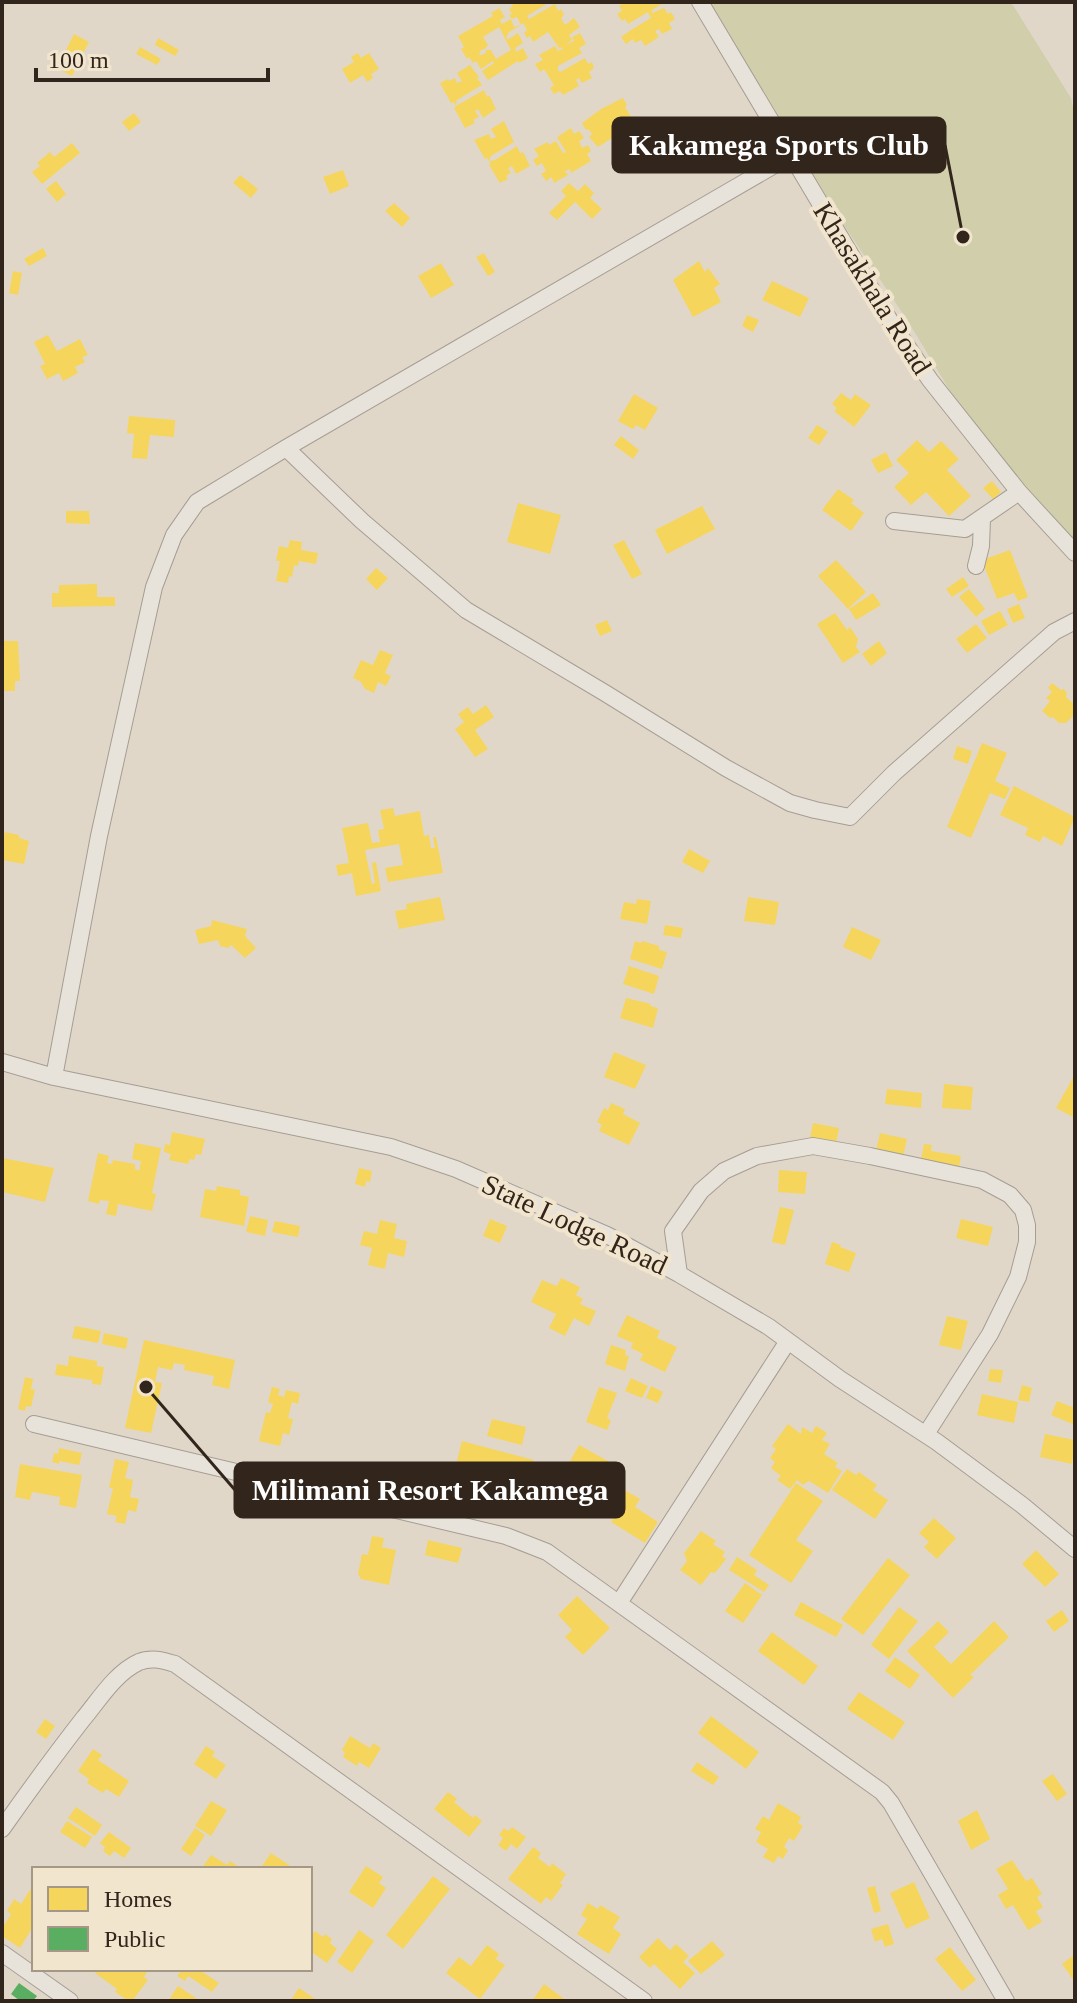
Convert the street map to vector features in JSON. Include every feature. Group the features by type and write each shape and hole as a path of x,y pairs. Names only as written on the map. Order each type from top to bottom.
{"street":[{"name":"Khasakhala Road","path":"700,2 790,156 922,369 1019,492 1075,553"},
{"path":"54,1077 99,836 154,587 174,535 197,502 790,156"},
{"path":"286,448 362,521 466,610 726,768 790,803 815,810 850,817 894,773 1054,632 1075,621"},
{"path":"894,521 965,529 1019,492"},
{"path":"976,566 981,546 982,519"},
{"name":"State Lodge Road","path":"2,1062 54,1077 391,1147 456,1169 607,1235 769,1327 840,1379 926,1434 1022,1505 1075,1549"},
{"path":"679,1274 673,1231 701,1191 724,1171 757,1156 813,1146 982,1180 1010,1195 1023,1210 1027,1225 1027,1242 1018,1277 990,1334 926,1434"},
{"path":"619,1603 788,1341"},
{"path":"34,1424 506,1536 547,1552 882,1792 1006,2001"},
{"path":"2,1829 43,1770 109,1687 129,1668 142,1661 158,1659 175,1664 644,2001"},
{"path":"2,1953 70,2001"}],"shaded area":[{"path":"704,2 1011,2 1071,98 1075,117 1075,544 1012,476 955,399 909,323 794,150"}],"building: Homes":[{"path":"511,2 550,2 527,16 529,19 555,4 564,15 561,18 565,25 574,18 580,27 569,35 572,40 566,45 574,41 572,37 580,33 586,44 579,48 582,53 558,66 558,70 560,72 585,58 588,64 592,62 594,68 589,72 592,78 582,83 579,78 576,80 579,86 563,95 560,91 554,94 550,88 554,85 544,69 540,72 535,64 543,60 539,55 555,46 558,51 563,49 548,32 533,42 530,36 527,38 523,23 521,25 517,17 512,19 509,15 512,14 509,9 513,6"},
{"path":"626,2 665,2 652,13 664,8 668,14 671,12 675,19 669,23 672,29 662,34 659,29 655,31 659,37 645,46 641,40 635,43 633,39 626,44 621,37 651,18 648,12 628,24 625,19 622,21 617,14 622,11 619,6"},
{"path":"499,8 505,17 500,20 502,24 511,19 514,27 521,25 509,32 506,38 518,33 523,43 515,48 516,52 523,48 528,58 488,80 482,71 493,61 481,69 476,61 473,63 469,57 467,59 458,36 493,16 491,13","holes":["499,27 511,50 496,59 491,50 479,54 488,45 483,37"]},
{"path":"74,34 89,42 72,76 57,68"},
{"path":"158,38 179,50 175,56 155,45"},
{"path":"140,47 161,59 157,65 136,54"},
{"path":"358,53 361,58 369,53 379,69 371,74 373,78 367,82 363,75 350,83 342,69 354,62 351,57"},
{"path":"470,65 482,85 457,100 456,106 484,90 496,109 483,118 478,109 475,111 479,117 473,120 475,123 465,128 454,102 451,103 440,83 455,78 457,83 462,81 457,73"},
{"path":"623,98 625,107 637,122 598,147 582,123"},
{"path":"134,113 141,122 129,131 122,122"},
{"path":"504,121 514,142 491,156 489,161 474,140 489,134 491,139 496,137 491,129"},
{"path":"571,128 574,134 579,131 584,138 579,141 582,148 588,145 591,151 587,154 591,161 571,173 570,169 565,171 568,175 554,183 551,177 546,181 541,174 546,171 542,163 537,166 533,160 539,156 534,149 556,141 563,153 566,152 557,137"},
{"path":"72,143 80,153 42,184 32,172 40,166 37,163 50,152 54,157"},
{"path":"517,146 530,166 516,174 512,166 508,168 511,173 506,176 508,179 500,183 489,161"},
{"path":"343,170 349,186 330,194 323,177"},
{"path":"240,175 258,189 251,198 233,183"},
{"path":"56,181 66,194 57,202 46,189"},
{"path":"569,183 578,191 585,184 594,193 590,198 602,209 592,219 575,202 557,220 549,213 566,196 561,191"},
{"path":"394,203 410,218 402,227 385,211"},
{"path":"43,248 47,256 29,266 24,259"},
{"path":"484,253 495,272 488,276 476,257"},
{"path":"699,261 705,272 708,268 720,284 714,288 721,302 693,317 673,280"},
{"path":"441,263 454,285 431,298 418,276"},
{"path":"13,271 22,273 18,295 9,293"},
{"path":"772,281 809,298 800,317 762,300"},
{"path":"747,315 759,320 753,332 742,326"},
{"path":"48,335 57,351 80,339 88,355 82,357 85,362 75,367 78,373 63,381 59,373 47,379 40,366 45,364 34,342"},
{"path":"841,393 851,400 855,394 871,405 854,427 834,411 837,408 832,404"},
{"path":"634,394 658,408 645,430 636,425 633,429 618,421"},
{"path":"129,416 175,420 174,437 150,435 147,459 132,458 134,434 127,433"},
{"path":"817,425 828,432 819,445 808,438"},
{"path":"621,436 639,450 633,459 614,445"},
{"path":"917,440 929,452 941,441 959,459 947,470 971,496 949,516 926,492 911,505 894,487 909,473 896,460"},
{"path":"886,452 893,466 878,473 871,460"},
{"path":"992,481 1001,492 993,499 983,488"},
{"path":"838,489 854,500 851,503 864,513 851,531 822,510"},
{"path":"518,503 561,515 550,554 507,542"},
{"path":"702,506 715,529 667,554 655,530"},
{"path":"66,511 89,511 90,524 66,523"},
{"path":"290,540 302,542 301,550 318,553 316,564 299,561 298,566 294,565 288,583 276,581 279,546 288,548"},
{"path":"624,540 642,574 632,579 613,545"},
{"path":"1010,550 1028,597 1018,601 1014,593 997,599 982,560"},
{"path":"836,560 866,592 848,609 818,576"},
{"path":"376,568 388,578 377,590 366,579"},
{"path":"963,577 969,586 952,597 946,589"},
{"path":"97,584 97,597 115,597 115,606 52,607 52,593 59,593 59,585"},
{"path":"969,589 985,609 976,617 959,597"},
{"path":"873,593 881,605 856,620 849,609"},
{"path":"1019,604 1025,618 1013,623 1007,609"},
{"path":"1000,611 1008,625 989,635 981,621"},
{"path":"835,613 858,639 856,647 860,652 843,663 817,624"},
{"path":"607,620 612,631 600,636 595,625"},
{"path":"976,624 987,638 967,653 956,639"},
{"path":"2,641 18,641 20,681 15,681 15,691 2,691"},
{"path":"879,641 887,653 871,666 862,654"},
{"path":"380,650 393,655 385,673 391,676 386,686 378,682 374,693 353,678 361,660 373,665"},
{"path":"1052,683 1064,689 1066,697 1075,705 1075,714 1066,723 1059,723 1042,711 1050,701 1046,698 1052,692 1048,688"},
{"path":"486,705 494,717 475,730 488,749 475,757 455,729 464,722 458,714 468,707 473,714"},
{"path":"982,743 1007,753 995,781 1010,788 1005,799 990,793 971,838 947,827"},
{"path":"957,746 972,751 968,764 953,759"},
{"path":"1014,786 1075,817 1062,846 1043,836 1040,842 1025,835 1028,828 1000,815"},
{"path":"393,808 395,816 420,811 424,836 429,835 431,848 435,848 433,837 436,837 443,873 388,882 385,868 403,865 399,844 365,850 372,884 375,883 372,863 376,862 381,891 356,896 352,873 338,876 336,865 349,863 342,828 368,823 372,843 380,842 378,830 384,829 380,810"},
{"path":"5,832 29,841 24,864 2,860 2,835"},
{"path":"689,849 710,861 703,873 682,862"},
{"path":"440,897 445,920 399,929 395,911 407,909 406,904"},
{"path":"748,897 779,902 775,925 744,921"},
{"path":"637,899 651,901 647,924 620,919 624,902 636,904"},
{"path":"212,920 247,929 245,936 256,948 245,958 231,945 228,948 220,946 218,940 199,944 195,930 211,926"},
{"path":"665,925 683,928 681,938 663,935"},
{"path":"852,927 881,940 871,960 843,947"},
{"path":"635,941 659,946 659,950 667,952 662,969 630,959"},
{"path":"629,966 659,976 654,994 623,984"},
{"path":"626,998 658,1008 653,1028 620,1018"},
{"path":"614,1052 646,1065 635,1089 604,1077"},
{"path":"1075,1074 1075,1118 1056,1108"},
{"path":"944,1084 973,1087 971,1110 942,1108"},
{"path":"887,1089 922,1093 921,1108 885,1104"},
{"path":"611,1103 625,1109 623,1114 640,1123 629,1145 599,1131 602,1125 597,1122 604,1108 608,1110"},
{"path":"813,1123 839,1128 835,1149 809,1143"},
{"path":"172,1132 205,1139 201,1155 196,1154 188,1164 169,1160 171,1154 164,1152 165,1144 170,1145"},
{"path":"880,1133 907,1139 902,1161 875,1155"},
{"path":"135,1143 161,1148 152,1193 156,1194 152,1211 118,1204 116,1216 106,1214 109,1201 100,1200 99,1204 88,1201 98,1153 109,1156 107,1163 112,1164 113,1160 135,1164 135,1169 139,1171 141,1161 132,1159"},
{"path":"924,1144 932,1145 931,1151 961,1156 958,1172 920,1165"},
{"path":"2,1158 54,1168 45,1202 2,1192"},
{"path":"359,1168 372,1171 370,1182 366,1181 365,1187 355,1184"},
{"path":"779,1170 807,1172 805,1194 778,1192"},
{"path":"217,1186 240,1190 240,1195 249,1197 244,1226 200,1217 205,1189 216,1191"},
{"path":"780,1207 794,1210 785,1245 772,1242"},
{"path":"250,1216 268,1220 265,1236 246,1232"},
{"path":"490,1219 507,1226 500,1243 483,1236"},
{"path":"961,1219 993,1227 988,1246 956,1238"},
{"path":"380,1220 397,1224 394,1238 407,1241 404,1257 388,1253 385,1269 368,1265 372,1248 360,1245 364,1231 377,1234"},
{"path":"275,1221 300,1226 298,1237 272,1232"},
{"path":"832,1242 856,1253 849,1272 825,1264"},
{"path":"561,1278 580,1287 576,1295 583,1299 580,1304 596,1311 589,1326 574,1318 565,1336 549,1328 556,1314 531,1302 542,1280 557,1286"},
{"path":"627,1315 660,1331 657,1338 677,1347 665,1372 640,1360 643,1354 631,1348 633,1343 617,1336"},
{"path":"947,1316 968,1321 961,1350 939,1345"},
{"path":"75,1326 101,1331 98,1343 72,1338"},
{"path":"104,1333 128,1338 126,1349 102,1344"},
{"path":"144,1340 235,1360 229,1389 212,1385 214,1376 184,1370 185,1365 174,1363 172,1370 158,1367 155,1382 162,1383 151,1433 125,1428"},
{"path":"611,1345 626,1350 625,1355 629,1356 625,1371 605,1364"},
{"path":"69,1356 97,1361 97,1366 104,1367 101,1385 92,1384 92,1380 55,1375 57,1364 68,1366"},
{"path":"990,1369 1003,1370 1001,1383 988,1381"},
{"path":"25,1377 33,1379 31,1389 35,1390 31,1407 26,1406 25,1411 18,1409"},
{"path":"631,1378 648,1386 642,1398 625,1391"},
{"path":"1022,1385 1032,1388 1029,1402 1018,1400"},
{"path":"651,1386 663,1392 658,1403 646,1398"},
{"path":"272,1387 280,1389 278,1395 284,1397 286,1390 300,1393 298,1404 292,1402 288,1418 293,1419 289,1435 283,1433 280,1446 259,1441 266,1412 270,1413 273,1404 268,1402"},
{"path":"599,1387 617,1393 607,1418 611,1420 607,1430 586,1422"},
{"path":"982,1394 1018,1402 1014,1423 977,1415"},
{"path":"1057,1401 1075,1408 1075,1425 1051,1415"},
{"path":"492,1419 526,1427 522,1445 487,1436"},
{"path":"788,1424 801,1434 802,1427 812,1433 816,1426 827,1433 822,1440 830,1444 824,1454 838,1463 835,1467 842,1471 828,1493 809,1481 803,1485 797,1480 790,1489 777,1480 781,1476 771,1468 775,1462 770,1458 776,1449 772,1446"},
{"path":"1045,1434 1075,1440 1072,1464 1040,1457"},
{"path":"462,1441 534,1460 526,1488 491,1479 489,1482 455,1469"},
{"path":"579,1445 617,1466 601,1495 563,1474"},
{"path":"59,1448 82,1453 79,1465 52,1462"},
{"path":"115,1459 129,1462 125,1478 133,1480 130,1497 139,1499 136,1512 128,1510 125,1524 115,1522 117,1516 107,1514"},
{"path":"20,1464 82,1475 76,1508 59,1505 60,1497 32,1492 30,1500 15,1497"},
{"path":"847,1469 856,1475 859,1472 877,1485 873,1490 888,1500 875,1519 832,1490"},
{"path":"796,1483 823,1501 796,1540 813,1551 791,1583 749,1555"},
{"path":"621,1488 640,1499 635,1507 658,1522 645,1543 611,1522 620,1507 612,1502"},
{"path":"934,1518 956,1538 937,1559 924,1547 929,1542 919,1533"},
{"path":"701,1531 716,1541 713,1544 725,1552 722,1556 726,1559 701,1585 680,1570 687,1561 684,1553"},
{"path":"372,1536 384,1538 382,1547 396,1550 389,1585 361,1579 358,1574 362,1554 368,1555"},
{"path":"428,1540 462,1548 458,1563 425,1555"},
{"path":"1036,1550 1059,1574 1045,1587 1022,1564"},
{"path":"737,1557 757,1570 754,1575 769,1585 764,1592 729,1570"},
{"path":"888,1558 910,1575 863,1635 841,1619"},
{"path":"745,1583 762,1595 743,1623 725,1611"},
{"path":"577,1596 610,1628 583,1655 565,1637 572,1630 558,1615"},
{"path":"801,1602 843,1625 836,1637 794,1615"},
{"path":"899,1607 918,1621 889,1659 871,1645"},
{"path":"1062,1610 1069,1621 1054,1632 1046,1621"},
{"path":"938,1621 949,1632 934,1647 951,1664 994,1621 1009,1637 970,1675 974,1677 953,1698 907,1651"},
{"path":"772,1632 818,1666 804,1685 758,1651"},
{"path":"895,1657 920,1675 910,1689 885,1671"},
{"path":"859,1692 905,1722 893,1740 847,1709"},
{"path":"711,1716 759,1752 746,1769 698,1733"},
{"path":"45,1719 55,1726 46,1739 36,1732"},
{"path":"350,1736 370,1748 373,1743 381,1748 369,1768 359,1762 357,1766 343,1757 345,1753 342,1750"},
{"path":"206,1746 215,1752 212,1756 226,1765 216,1779 194,1764"},
{"path":"93,1749 102,1755 98,1760 129,1781 119,1797 106,1789 103,1793 87,1783 89,1779 78,1771"},
{"path":"697,1762 719,1777 713,1785 691,1771"},
{"path":"1053,1774 1067,1794 1057,1801 1042,1781"},
{"path":"448,1792 457,1799 454,1802 473,1818 475,1815 482,1821 469,1837 434,1809"},
{"path":"211,1801 227,1810 211,1836 195,1826"},
{"path":"778,1803 801,1817 798,1823 803,1826 794,1841 789,1838 783,1859 778,1856 774,1863 763,1857 768,1849 756,1842 761,1832 755,1829 763,1816 769,1820"},
{"path":"76,1807 102,1825 95,1836 68,1818"},
{"path":"977,1810 990,1839 971,1850 958,1821"},
{"path":"67,1821 92,1837 85,1848 60,1832"},
{"path":"512,1827 526,1837 517,1849 511,1844 506,1851 498,1845 503,1838 499,1835 504,1828 508,1831"},
{"path":"195,1828 205,1835 191,1856 181,1849"},
{"path":"109,1832 131,1848 124,1858 114,1851 110,1856 103,1851 105,1847 100,1843"},
{"path":"533,1847 541,1853 538,1858 550,1867 552,1863 566,1874 560,1883 563,1885 551,1901 546,1897 541,1904 508,1879"},
{"path":"271,1853 292,1867 261,1867"},
{"path":"211,1855 227,1865 230,1861 239,1867 202,1867"},
{"path":"1012,1860 1026,1881 1032,1878 1042,1894 1037,1897 1043,1907 1036,1911 1042,1922 1028,1930 1013,1905 1006,1909 998,1895 1008,1889 996,1869"},
{"path":"366,1866 383,1877 379,1883 386,1888 373,1908 349,1892"},
{"path":"433,1876 450,1889 403,1949 386,1935"},
{"path":"914,1882 930,1918 906,1929 890,1893"},
{"path":"875,1886 881,1911 874,1913 867,1888"},
{"path":"32,1887 32,1928 20,1948 2,1936 2,1922 5,1924 11,1914 7,1911 14,1899 21,1904"},
{"path":"588,1903 598,1909 600,1905 620,1917 613,1928 621,1934 609,1954 577,1934 587,1919 581,1915"},
{"path":"888,1924 894,1944 885,1947 882,1939 875,1942 871,1929"},
{"path":"359,1930 374,1941 352,1973 337,1962"},
{"path":"315,1931 332,1939 330,1943 337,1949 327,1963 312,1952"},
{"path":"658,1938 670,1950 676,1944 689,1956 683,1962 695,1973 680,1989 654,1964 650,1968 639,1957"},
{"path":"712,1941 725,1955 701,1974 688,1961"},
{"path":"487,1945 499,1954 496,1959 505,1965 480,1999 446,1973 459,1957 471,1966"},
{"path":"950,1947 976,1980 962,1991 935,1959"},
{"path":"1075,1954 1075,1982 1062,1964"},
{"path":"148,1971 144,1977 148,1980 129,2001 95,1973"},
{"path":"181,1971 201,1971 219,1983 212,1992 188,1976 185,1981 177,1976"},
{"path":"544,1984 567,2001 532,2001"},
{"path":"178,1986 200,2001 168,2001"},
{"path":"299,1988 315,1999 290,2001"}],"building: Public":[{"path":"19,1983 37,1996 33,2001 20,2001 11,1994"}],"place":[{"name":"Kakamega Sports Club","path":"963,237"},
{"name":"Milimani Resort Kakamega","path":"146,1387"}]}
